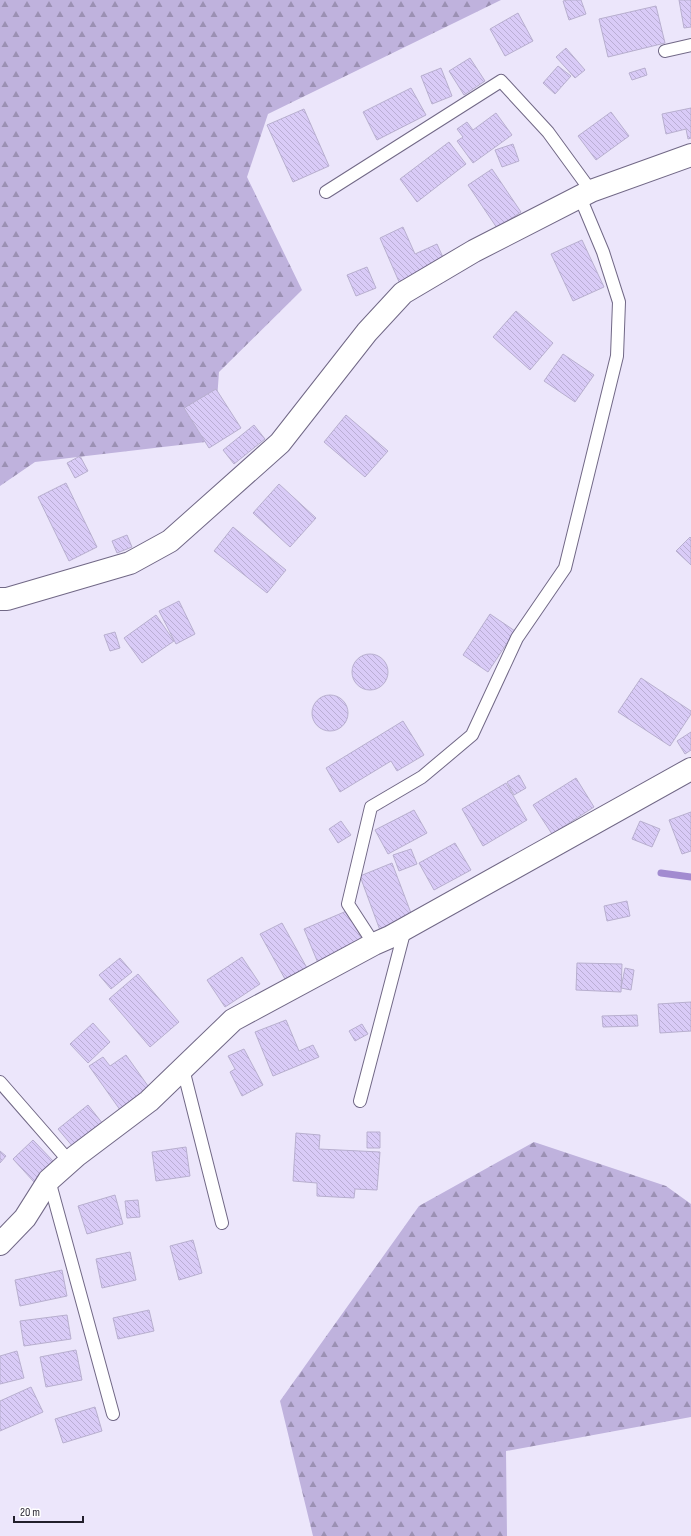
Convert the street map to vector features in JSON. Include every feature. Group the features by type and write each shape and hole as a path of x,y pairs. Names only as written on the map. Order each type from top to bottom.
{"street":[{"path":"0,599 7,599 130,563 170,541 280,443 367,332 403,293 474,251 586,194 691,155"},
{"path":"0,1244 25,1218 49,1180 69,1162 149,1101 233,1020 405,928 691,769"}],"lane":[{"path":"665,51 691,44"},
{"path":"326,192 501,81 548,132 586,194 619,302 617,356 566,568 517,638 472,735 422,778 371,807 348,904 374,944"},
{"path":"360,1101 405,928"},
{"path":"183,1069 222,1223"},
{"path":"0,1082 69,1162"},
{"path":"49,1180 113,1414"}],"green space":[{"path":"0,0 501,0 268,114 247,177 302,290 219,372 214,441 35,462 0,486"},
{"path":"534,1142 666,1186 691,1204 691,1417 506,1451 507,1536 313,1536 280,1401 419,1206"}],"building":[{"path":"581,0 586,14 569,20 563,1"},
{"path":"679,0 691,0 691,27 684,28"},
{"path":"656,6 665,43 608,57 599,19"},
{"path":"518,13 533,41 505,56 490,29"},
{"path":"566,48 585,70 575,78 556,57"},
{"path":"470,58 485,81 464,95 449,71"},
{"path":"558,66 571,76 555,94 543,83"},
{"path":"441,68 452,96 432,104 421,76"},
{"path":"645,68 647,75 632,80 629,73"},
{"path":"411,88 426,115 377,140 363,112"},
{"path":"691,108 691,138 688,139 686,129 666,134 662,114"},
{"path":"304,109 329,166 293,182 267,125"},
{"path":"611,112 629,136 596,160 578,136"},
{"path":"496,113 512,135 473,163 457,141 463,137 457,129 467,122 473,130"},
{"path":"449,142 466,164 417,202 400,179"},
{"path":"513,144 519,161 502,167 495,150"},
{"path":"492,169 521,212 497,228 468,185"},
{"path":"403,227 415,254 437,244 446,264 400,284 380,238"},
{"path":"582,240 604,287 573,301 551,254"},
{"path":"367,267 376,288 356,296 347,275"},
{"path":"516,311 553,343 530,370 493,337"},
{"path":"563,354 594,375 575,402 544,381"},
{"path":"216,389 241,428 209,448 184,408"},
{"path":"346,415 388,451 365,477 324,442"},
{"path":"254,425 265,439 234,464 223,450"},
{"path":"80,456 88,471 75,478 67,463"},
{"path":"66,483 97,547 69,561 38,497"},
{"path":"279,484 316,518 290,547 253,513"},
{"path":"233,527 286,570 267,593 214,551"},
{"path":"127,535 132,547 117,553 112,541"},
{"path":"690,537 691,538 691,565 676,551"},
{"path":"179,601 195,634 176,644 159,611"},
{"path":"490,614 515,631 488,672 463,655"},
{"path":"156,615 174,641 142,663 124,638"},
{"path":"115,632 120,648 110,651 104,635"},
{"path":"370,654 383,659 388,672 383,685 370,690 357,685 352,672 357,659"},
{"path":"641,678 691,711 691,714 670,746 618,712"},
{"path":"330,695 340,698 345,703 348,713 345,723 340,728 330,731 320,728 315,723 312,713 315,703 320,698"},
{"path":"403,721 424,755 397,771 391,761 340,792 326,768"},
{"path":"691,732 691,750 685,754 677,741"},
{"path":"519,775 526,788 514,795 507,782"},
{"path":"576,778 594,807 552,834 533,805"},
{"path":"506,783 527,820 483,846 462,809"},
{"path":"414,810 427,833 388,854 375,830"},
{"path":"691,812 691,851 682,854 669,820"},
{"path":"341,821 351,835 338,843 329,829"},
{"path":"640,821 660,829 652,847 632,839"},
{"path":"455,843 471,870 434,890 419,863"},
{"path":"411,849 417,864 399,871 393,855"},
{"path":"392,863 414,921 381,933 360,876"},
{"path":"627,901 630,916 607,921 604,906"},
{"path":"349,910 364,945 318,963 304,929"},
{"path":"282,923 307,968 285,979 260,934"},
{"path":"242,957 260,984 225,1007 207,980"},
{"path":"120,958 132,972 111,989 99,975"},
{"path":"577,963 622,964 621,992 576,990"},
{"path":"625,968 634,970 631,990 621,988"},
{"path":"138,974 179,1022 150,1047 109,999"},
{"path":"691,1002 691,1031 660,1033 658,1004"},
{"path":"637,1015 638,1026 603,1027 602,1016"},
{"path":"286,1020 299,1051 313,1045 319,1057 273,1076 255,1032"},
{"path":"93,1023 110,1042 88,1063 70,1044"},
{"path":"362,1024 368,1034 355,1041 349,1031"},
{"path":"244,1049 263,1085 242,1096 230,1072 235,1069 228,1056"},
{"path":"126,1055 153,1093 123,1114 89,1066 103,1057 110,1066"},
{"path":"88,1105 103,1124 74,1148 58,1129"},
{"path":"367,1132 380,1132 380,1148 367,1148"},
{"path":"296,1133 320,1135 319,1149 380,1152 377,1190 355,1189 354,1198 317,1196 317,1183 293,1181"},
{"path":"33,1140 54,1162 34,1182 13,1159"},
{"path":"186,1147 190,1176 156,1181 152,1152"},
{"path":"0,1151 6,1156 0,1163"},
{"path":"115,1195 123,1224 87,1234 78,1206"},
{"path":"138,1200 140,1217 127,1218 125,1201"},
{"path":"193,1240 202,1273 179,1280 170,1246"},
{"path":"130,1252 136,1280 102,1288 96,1259"},
{"path":"62,1270 67,1296 20,1306 15,1280"},
{"path":"149,1310 154,1331 118,1339 113,1318"},
{"path":"67,1315 71,1339 24,1346 20,1321"},
{"path":"76,1350 82,1380 46,1387 40,1357"},
{"path":"17,1351 24,1378 0,1384 0,1356"},
{"path":"31,1387 43,1412 0,1431 0,1401"},
{"path":"95,1407 102,1431 63,1443 55,1419"}],"waterway":[{"path":"661,873 691,877"}]}
